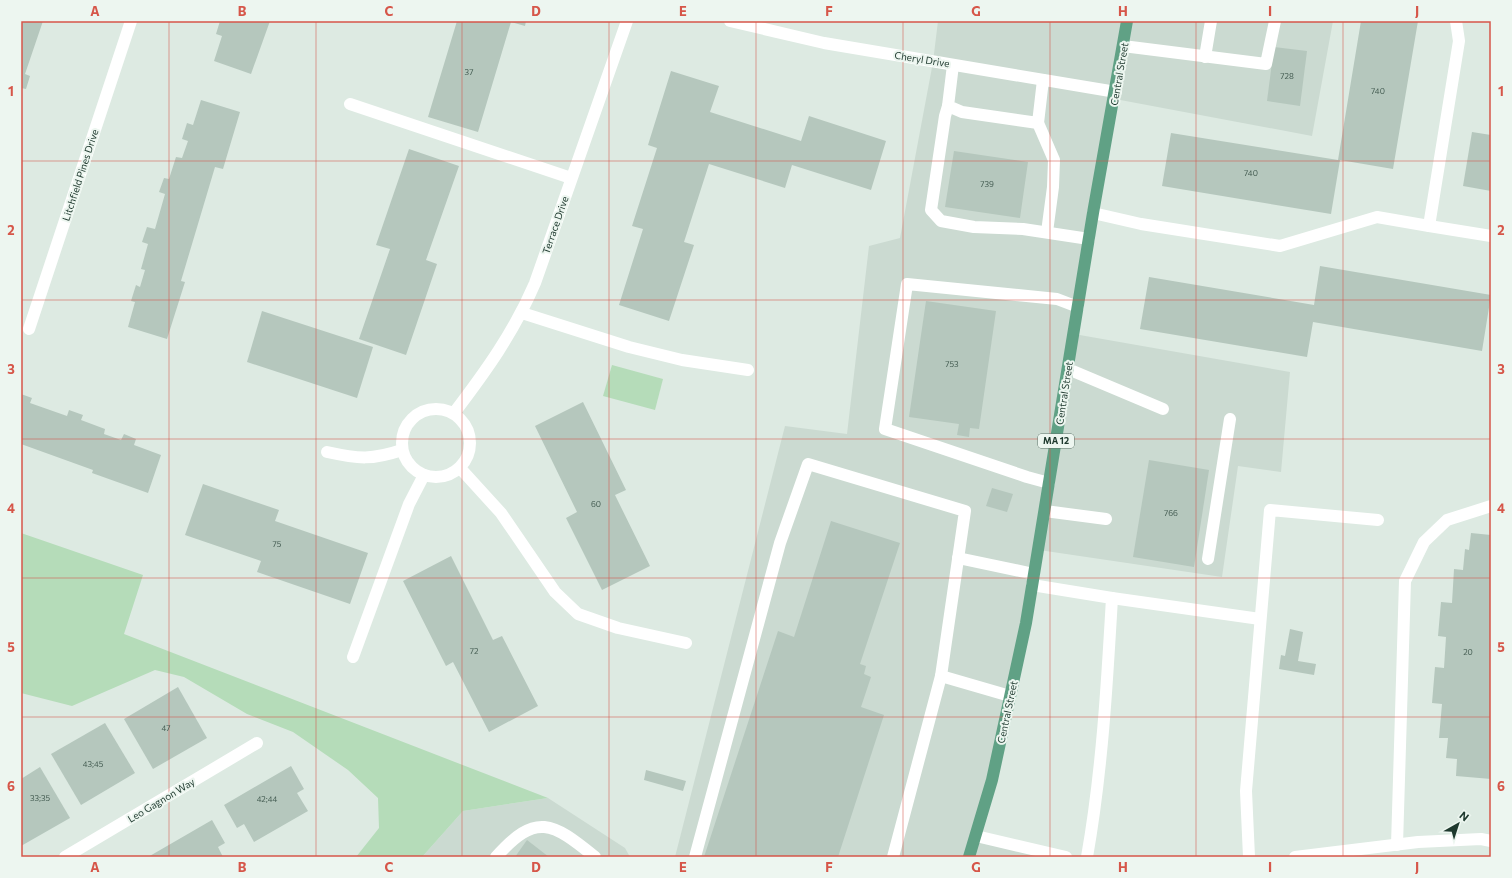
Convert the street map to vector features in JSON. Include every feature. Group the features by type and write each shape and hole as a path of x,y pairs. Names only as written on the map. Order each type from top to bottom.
{"main road":[{"name":"Central Street","path":"969,857 992,780 1026,624 1089,239 1116,92 1127,21"}],"street":[{"name":"Litchfield Pines Drive","path":"29,329 131,21"},
{"name":"Terrace Drive","path":"454,413 487,369 522,313 535,283 627,21"},
{"name":"Cheryl Drive","path":"730,21 824,43 1116,92"},
{"path":"1205,57 1212,21"},
{"path":"1123,46 1266,64 1275,21"},
{"path":"1430,226 1459,41 1456,21"},
{"path":"953,64 948,106 945,116 931,210 941,221 974,228 1023,229 1089,239"},
{"path":"1043,80 1038,123 1054,160 1053,187 1047,232"},
{"path":"350,104 571,178"},
{"path":"948,106 962,112 1038,123"},
{"path":"1094,213 1141,224 1280,246 1377,217 1491,236"},
{"path":"1049,483 1027,478 885,429 907,284 1057,299 1078,306"},
{"path":"522,313 629,347 682,360 748,370"},
{"path":"1068,369 1163,409"},
{"path":"432,408 443,409 454,413 462,420 469,430 471,441 470,453 460,468 446,476 435,477 424,475 414,469 402,450 402,438 405,428 412,418 421,412 432,408"},
{"path":"1208,559 1230,419"},
{"path":"327,452 366,458 381,457 402,450"},
{"path":"695,857 780,544 808,464 965,511 941,676 893,857"},
{"path":"460,468 501,513 555,592 578,614 618,628 686,643"},
{"path":"353,658 409,504 424,475"},
{"path":"1397,845 1405,581 1424,542 1447,520 1491,506"},
{"path":"1045,510 1106,519"},
{"path":"1249,857 1246,791 1270,510 1378,520"},
{"path":"958,558 1033,580 1112,598 1260,619"},
{"path":"1087,857 1095,815 1108,670 1112,598"},
{"path":"941,676 1010,696"},
{"name":"Leo Gagnon Way","path":"64,857 257,743"},
{"path":"496,857 525,830 540,827 553,829 574,840 595,857"},
{"path":"976,836 1066,857"},
{"path":"1295,857 1397,845 1481,839 1491,841"}],"shaded area":[{"path":"938,21 1333,21 1312,136 1115,99 1074,334 1290,372 1281,472 1238,466 1222,577 1039,550 976,835 1066,857 675,857 785,426 847,434 869,246 900,238 933,62"},
{"path":"548,798 625,848 630,857 422,857 463,811"}],"green space":[{"path":"612,365 663,379 655,410 603,396"},
{"path":"21,533 143,575 124,634 548,798 463,811 422,857 356,857 379,828 378,798 348,770 293,732 247,714 184,677 155,670 72,706 21,693"}],"building":[{"path":"21,21 43,21 25,74 30,76 26,89 21,88"},
{"path":"220,21 270,21 251,74 214,61 222,36 216,34"},
{"path":"457,21 526,21 525,26 511,22 478,132 428,117"},
{"path":"1361,21 1418,21 1393,169 1340,160 1331,214 1162,186 1171,133 1338,160"},
{"path":"1274,47 1307,51 1300,106 1267,101"},
{"path":"671,71 719,86 710,112 801,141 809,116 886,141 871,190 792,165 785,188 709,164 684,242 694,245 669,321 619,305 643,229 632,226 657,148 648,145"},
{"path":"201,100 240,112 223,169 215,167 181,281 185,282 167,339 128,327 135,302 131,301 136,285 140,287 145,270 141,269 148,244 142,242 147,227 155,229 165,194 159,192 164,178 169,179 176,157 182,158 188,141 182,139 187,123 193,125"},
{"path":"1472,132 1491,135 1491,191 1463,186"},
{"path":"409,149 459,166 426,260 437,264 406,355 359,339 390,249 376,245"},
{"path":"954,151 1028,162 1020,218 945,207"},
{"path":"1320,266 1491,295 1482,351 1313,322 1307,357 1140,329 1149,277 1314,305"},
{"path":"926,301 996,311 979,429 970,428 969,437 957,435 959,424 909,417"},
{"path":"262,311 373,347 357,398 247,362"},
{"path":"21,394 32,398 30,403 67,416 69,410 83,415 81,420 105,429 104,434 121,440 124,434 136,439 134,445 161,455 148,493 92,473 93,470 21,444"},
{"path":"583,402 626,490 615,495 650,566 602,590 566,518 577,512 535,426"},
{"path":"1149,460 1209,470 1194,567 1133,557"},
{"path":"203,484 279,510 275,521 368,553 350,604 257,572 261,561 185,535"},
{"path":"992,488 1013,494 1007,512 986,506"},
{"path":"831,521 900,543 860,664 866,666 864,674 871,677 861,707 884,715 838,857 704,857 778,631 794,637"},
{"path":"1471,533 1491,535 1491,779 1456,776 1457,759 1446,758 1448,738 1439,738 1442,704 1432,703 1435,667 1444,668 1446,637 1438,636 1441,602 1452,603 1454,569 1463,570 1465,549 1469,550"},
{"path":"451,556 493,640 502,636 538,706 489,732 453,662 446,666 403,581"},
{"path":"1290,629 1303,632 1298,661 1316,664 1314,675 1279,669 1281,655 1285,656"},
{"path":"178,687 207,738 153,769 124,719"},
{"path":"105,723 135,773 81,805 51,754"},
{"path":"291,766 304,789 297,793 308,811 254,842 244,824 237,828 224,805"},
{"path":"40,767 70,818 21,846 21,779"},
{"path":"646,770 686,781 683,791 644,780"},
{"path":"212,820 225,843 218,847 223,857 148,857"},
{"path":"527,840 549,857 515,857"}]}
